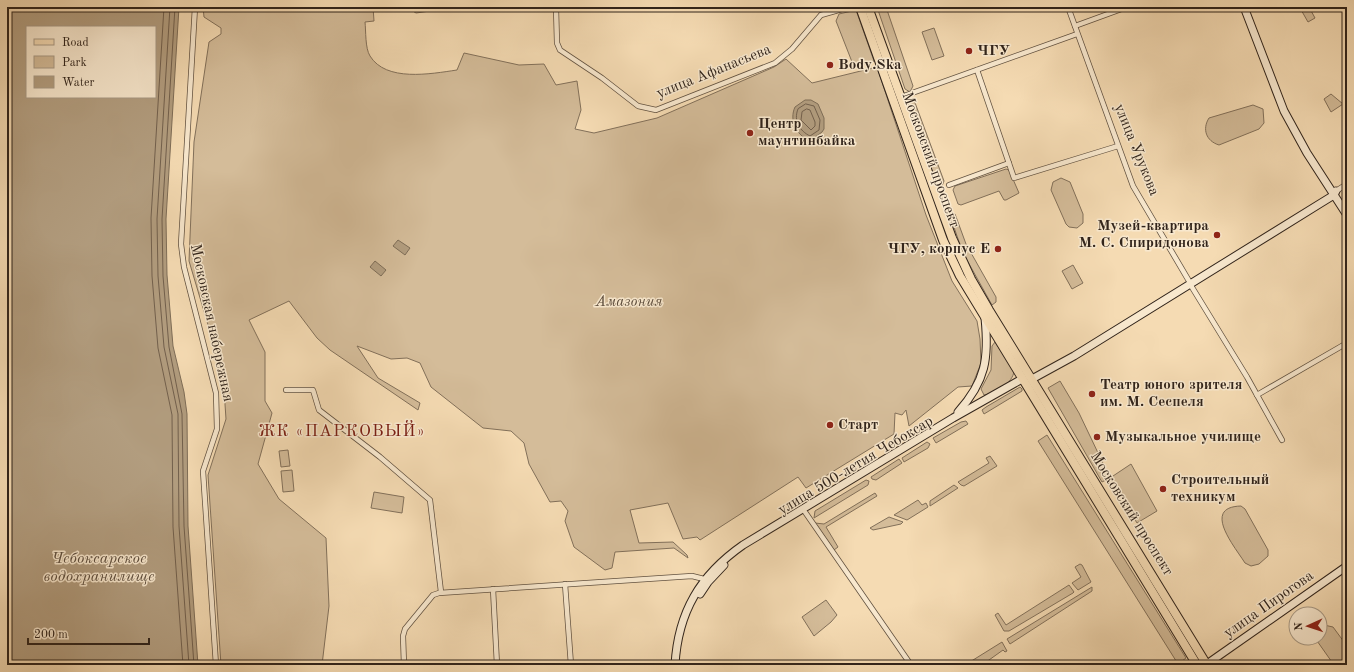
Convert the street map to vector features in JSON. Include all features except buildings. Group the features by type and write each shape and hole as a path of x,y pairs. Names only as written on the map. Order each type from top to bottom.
{"main road":[{"name":"Московский проспект","path":"860,7 927,183 961,259 1027,379 1197,665"},
{"name":"Московский проспект","path":"868,7 901,97 952,261 985,318 1027,379 1208,665"},
{"path":"1244,7 1252,24"},
{"path":"1247,7 1252,24 1284,107 1307,153 1347,208"},
{"path":"1334,192 1347,216"},
{"name":"улица 500-летия Чебоксар","path":"706,581 714,572 745,547 953,418 1088,346 1334,192"},
{"path":"953,418 977,388 983,373 987,346 985,318"},
{"name":"улица 500-летия Чебоксар","path":"866,473 1027,379"},
{"name":"улица Пирогова","path":"1321,587 1347,566"},
{"name":"улица Пирогова","path":"1208,665 1321,587 1347,571"},
{"path":"675,665 678,640 686,612 706,581"},
{"path":"679,665 686,625 706,581"}],"street":[{"name":"Московская набережная","path":"195,7 181,244 184,268 216,393 216,429 203,471 216,665"},
{"name":"улица Афанасьева","path":"558,7 556,8 557,43 560,50 602,78 638,106 656,110 775,63 792,49 821,15 849,7"},
{"name":"улица Урукова","path":"1068,7 1137,195 1257,395 1282,440"},
{"path":"1075,26 1127,7"},
{"path":"901,97 1078,34"},
{"path":"977,70 1014,178 1118,146"},
{"path":"949,185 1009,163"},
{"path":"1334,192 1347,184"},
{"path":"1257,395 1347,343"},
{"path":"286,390 313,390 319,410 380,457 430,500 441,592"},
{"path":"803,511 911,665"},
{"path":"404,665 403,636 405,629 433,596 441,592 493,590 692,576 706,581"},
{"path":"565,584 570,665"},
{"path":"493,590 497,665"}],"green space":[{"name":"Амазония","path":"203,7 373,7 374,21 365,22 367,49 370,56 377,64 387,70 397,73 422,74 457,70 464,53 519,65 544,64 556,85 577,81 581,110 575,129 594,133 657,118 774,67 786,59 812,83 877,67 926,215 952,281 977,321 980,339 981,363 972,386 958,387 909,426 906,410 902,415 895,413 894,434 806,488 798,477 700,540 697,537 683,539 668,503 630,510 639,543 673,542 687,555 688,558 674,548 615,552 612,568 605,570 574,547 565,521 568,511 561,501 550,502 529,464 524,443 511,431 483,428 431,387 420,363 407,358 391,359 357,346 378,378 420,403 418,410 330,350 317,338 289,301 249,320 265,352 265,401 272,413 258,464 279,499 326,538 329,606 322,665 221,665 208,475 226,419 223,375 189,261 194,142 209,42 221,34 221,28 204,17"},
{"path":"406,7 429,7 430,11 416,13"},
{"path":"877,7 886,7 913,86 910,92 905,89"},
{"path":"1309,7 1315,18 1308,22 1300,8"},
{"path":"856,10 874,61 854,67 836,21 839,14"},
{"path":"934,28 944,56 932,60 922,32"},
{"path":"1331,94 1343,104 1331,112 1324,99"},
{"path":"914,100 944,181 942,186 937,185 907,102"},
{"path":"1253,105 1263,109 1264,123 1259,129 1219,145 1208,138 1206,134 1206,126 1209,118"},
{"path":"1006,169 1009,170 1019,193 1004,200 999,191 961,205 958,204 953,190 955,186"},
{"path":"1061,178 1070,182 1083,214 1083,223 1077,228 1069,227 1066,224 1051,190 1053,182"},
{"path":"955,214 966,244 996,297 996,302 992,305 963,253 950,216"},
{"path":"1073,265 1083,283 1072,289 1062,271"},
{"path":"995,342 1014,371 1011,380 1003,387 999,390 984,395 981,389 991,370 992,346"},
{"path":"1060,381 1079,413 1110,478 1102,482 1048,388"},
{"path":"1020,387 1022,391 984,414 982,410 986,407"},
{"path":"966,421 968,424 936,443 933,438 961,422"},
{"path":"1047,435 1186,658 1178,664 1038,441"},
{"path":"927,442 930,444 928,448 904,462 902,458"},
{"path":"288,450 290,466 281,467 279,451"},
{"path":"990,456 997,466 964,486 958,482 989,463 986,458"},
{"path":"899,459 902,463 876,480 872,479 871,477"},
{"path":"1131,464 1157,511 1137,523 1110,478"},
{"path":"292,470 294,491 283,492 281,471"},
{"path":"866,480 869,481 868,485 814,518 815,511"},
{"path":"954,485 958,488 930,506 930,501"},
{"path":"374,492 404,497 402,513 371,508"},
{"path":"875,493 877,496 826,527 838,547 834,550 815,523 824,524"},
{"path":"918,500 922,505 926,503 928,507 907,520 894,515"},
{"path":"1241,506 1245,509 1268,550 1268,556 1259,564 1251,566 1245,563 1229,538 1224,529 1222,520 1223,513 1229,508"},
{"path":"889,517 903,522 901,524 873,530 870,528"},
{"path":"1080,564 1091,582 1078,590 1072,583 1081,577 1075,567"},
{"path":"1069,585 1074,592 1073,593 1009,631 1004,631 995,615 998,613 1006,625"},
{"path":"1092,587 1092,591 1010,644 1007,639"},
{"path":"826,600 837,615 814,636 802,617"},
{"path":"1328,626 1333,627 1347,646 1347,665 1334,665 1321,646 1328,646"},
{"path":"1002,642 1007,651 1005,652 1003,650 982,665 965,665"}],"water":[{"name":"Чебоксарское водохранилище","path":"7,7 179,7 166,219 167,275 173,346 184,392 187,414 188,526 198,665 7,665"},
{"path":"805,100 811,100 818,104 824,118 824,129 810,141 801,135 793,122 793,112 795,107"},
{"path":"398,240 410,248 405,255 393,246"},
{"path":"375,261 386,270 381,276 370,267"}],"place":[{"name":"ЧГУ","path":"969,51"},
{"name":"Body.Ska","path":"830,65"},
{"name":"Центр маунтинбайка","path":"750,133"},
{"name":"Музей-квартира М. С. Спиридонова","path":"1217,235"},
{"name":"ЧГУ, корпус Е","path":"998,249"},
{"name":"Театр юного зрителя им. М. Сеспеля","path":"1092,394"},
{"name":"Старт","path":"830,425"},
{"name":"Музыкальное училище","path":"1097,437"},
{"name":"Строительный техникум","path":"1163,489"}],"district":[{"name":"ЖК «ПАРКОВЫЙ»","path":"342,431"}]}
